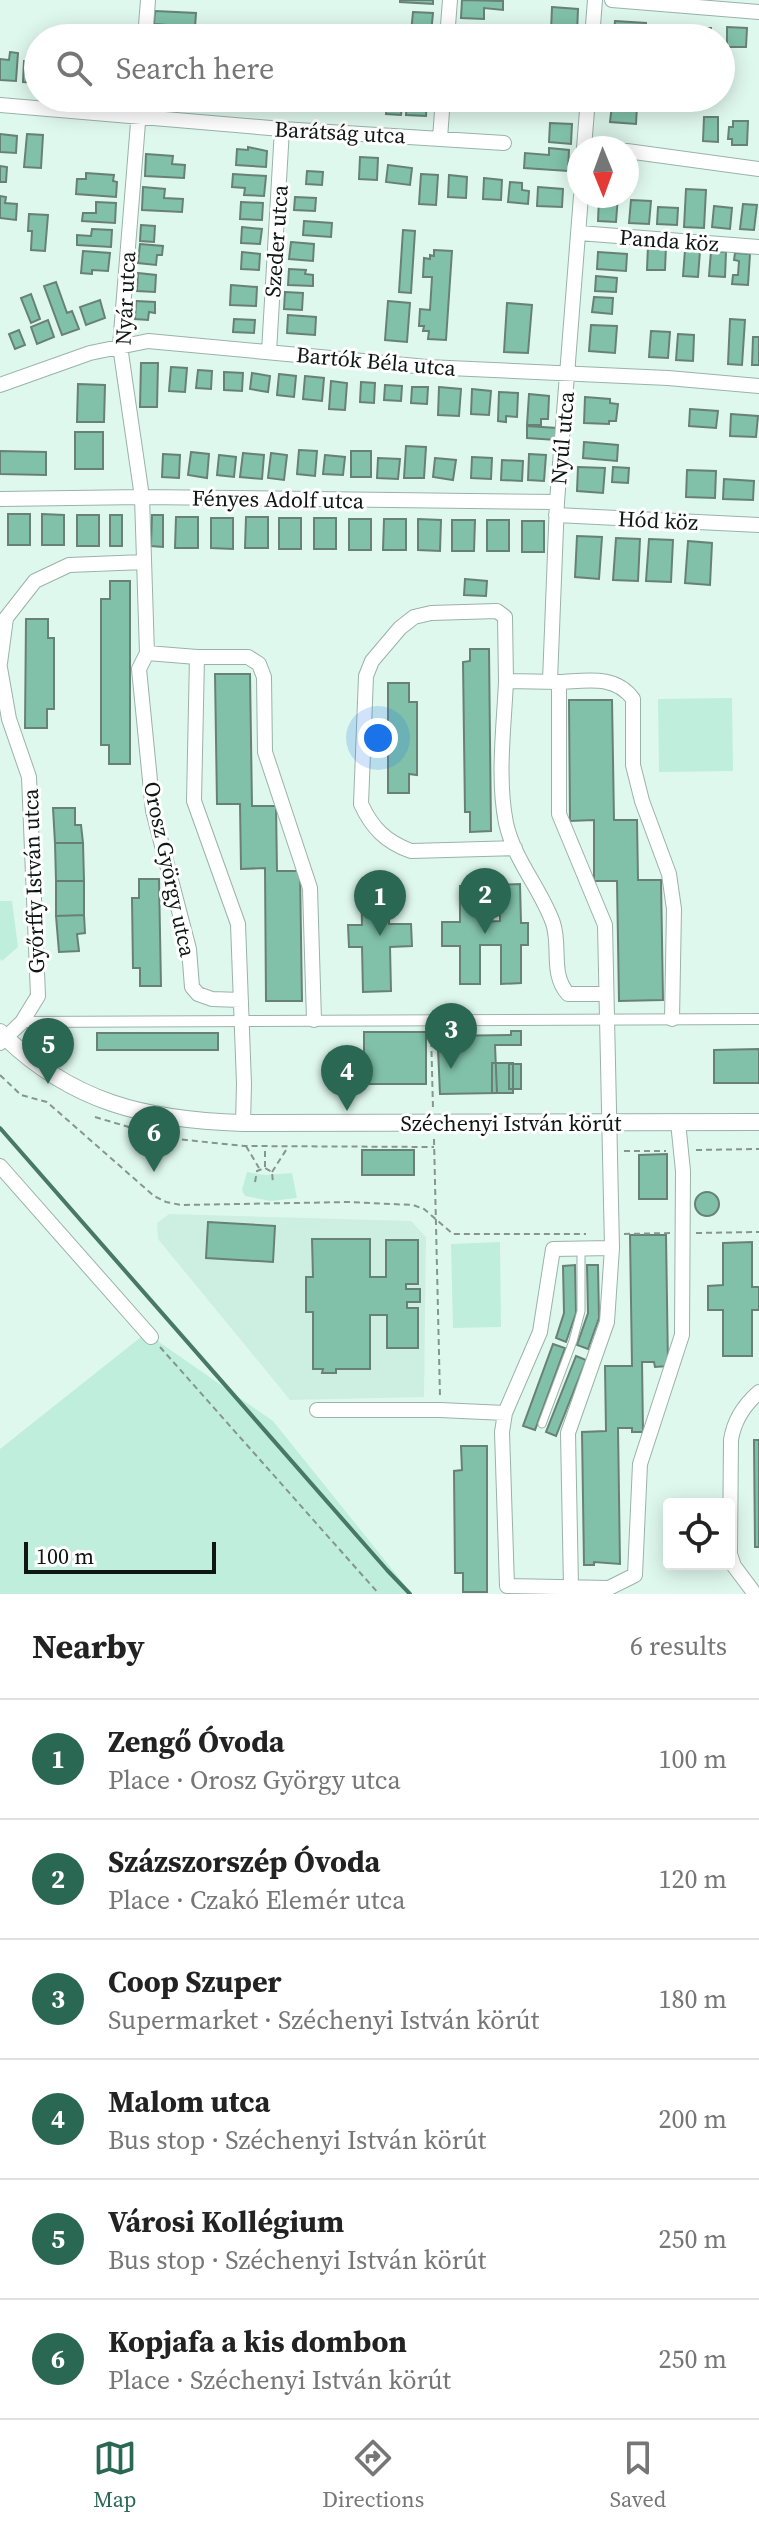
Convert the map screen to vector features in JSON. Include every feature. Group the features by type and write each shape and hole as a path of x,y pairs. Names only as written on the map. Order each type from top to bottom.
{"street":[{"path":"146,24 148,0"},
{"path":"448,24 450,0"},
{"path":"593,24 595,0"},
{"path":"612,0 759,12"},
{"name":"Barátság utca","path":"0,105 24,107"},
{"name":"Barátság utca","path":"80,112 504,143"},
{"name":"Nyár utca","path":"139,112 120,346 142,497"},
{"path":"440,138 442,112"},
{"path":"585,136 587,112"},
{"name":"Szeder utca","path":"269,352 282,129"},
{"path":"639,153 759,169"},
{"name":"Nyúl utca","path":"571,1587 568,1433 607,1322 612,1241 605,925 559,814 554,682 557,509 580,208"},
{"name":"Panda köz","path":"579,233 759,247"},
{"name":"Bartók Béla utca","path":"0,385 90,353 148,341 427,367 759,386"},
{"name":"Fényes Adolf utca","path":"0,499 142,497 557,509"},
{"name":"Orosz György utca","path":"142,497 147,653 139,669 153,811 189,949 192,987 198,994 212,999 241,1000"},
{"name":"Hód köz","path":"557,509 759,525"},
{"name":"Győrffy István utca","path":"2,1038 22,1022 38,996 29,777 9,719 0,666 6,618 35,581 69,565 144,562"},
{"path":"515,848 411,851 383,836 369,822 361,804 366,676 372,661 400,628 414,617 431,613 497,611 505,617 503,783 507,824 515,848 554,925 560,985 568,994 606,994"},
{"path":"147,653 248,657 259,664 264,677 265,752 310,888 314,1020"},
{"name":"Orosz György utca","path":"197,657 194,801 238,924 243,1123"},
{"path":"506,681 606,681 618,684 633,699 633,765 642,801 669,874 674,909 672,1019"},
{"path":"22,1022 759,1019"},
{"name":"Széchenyi István körút","path":"2,1038 59,1079 95,1098 136,1112 179,1120 243,1123 759,1122"},
{"path":"612,1241 581,1249 553,1249 540,1332 505,1413 502,1432 507,1590 609,1588 635,1575 640,1464 682,1335 683,1233 678,1122"},
{"path":"0,1166 151,1337"},
{"path":"755,1594 734,1566 730,1554 731,1440 733,1426 747,1402 759,1392"},
{"path":"317,1410 505,1413"}],"lane":[{"path":"542,1424 581,1311 581,1249"}],"path":[{"path":"430,1020 440,1410"},
{"path":"0,1075 21,1095 47,1102 154,1196 166,1202 181,1205 397,1204 424,1209 453,1234 612,1241 683,1233 759,1232"},
{"path":"95,1117 166,1138 245,1146 435,1147"},
{"path":"245,1146 259,1169"},
{"path":"265,1146 265,1168"},
{"path":"273,1183 272,1172 289,1146"},
{"path":"255,1182 259,1169 272,1172"},
{"path":"151,1337 379,1594"}],"shaded area":[{"path":"732,698 733,771 659,772 658,699"},
{"path":"0,901 12,901 18,947 2,961 0,959"},
{"path":"247,1172 265,1175 292,1173 297,1198 271,1201 245,1196 242,1190"},
{"path":"169,1214 411,1221 426,1237 424,1397 290,1400 158,1239 157,1223"},
{"path":"500,1242 501,1327 453,1328 451,1244"},
{"path":"146,1333 273,1421 412,1594 0,1594 0,1449"}],"building":[{"path":"433,0 433,4 400,2"},
{"path":"462,0 503,1 503,10 484,8 484,19 461,18"},
{"path":"552,7 578,9 577,24 551,24"},
{"path":"155,11 196,13 195,24 154,24"},
{"path":"413,12 433,13 432,24 412,24"},
{"path":"615,21 646,23 646,24 615,24"},
{"path":"735,27 747,28 746,47 735,47"},
{"path":"10,52 18,53 16,81 0,80 0,59 9,60"},
{"path":"406,112 426,112 426,116 406,115"},
{"path":"611,112 637,112 636,124 610,122"},
{"path":"704,117 718,117 718,142 703,141"},
{"path":"733,121 748,121 747,145 732,145 732,139 728,139"},
{"path":"550,123 572,124 567,144 549,142"},
{"path":"0,134 17,136 16,153 0,152"},
{"path":"27,134 43,135 41,168 24,167"},
{"path":"248,147 267,151 266,167 236,165 237,149 248,150"},
{"path":"549,148 567,150 567,171 524,168 525,153 549,155"},
{"path":"146,154 173,156 172,164 185,165 184,178 145,176"},
{"path":"360,157 378,158 377,180 359,179"},
{"path":"388,165 412,168 410,185 386,182"},
{"path":"0,166 7,167 6,182 0,182"},
{"path":"307,171 323,172 322,185 306,184"},
{"path":"86,173 114,175 116,197 76,194 77,179 86,179"},
{"path":"233,174 266,176 264,196 244,195 245,188 232,187"},
{"path":"421,174 438,175 436,205 419,204"},
{"path":"449,175 467,177 466,198 448,197"},
{"path":"484,178 502,180 501,200 483,199"},
{"path":"510,182 522,183 522,190 529,191 528,204 508,202"},
{"path":"143,187 165,189 164,198 183,199 182,212 142,210"},
{"path":"538,187 563,189 562,207 537,206"},
{"path":"686,189 706,190 704,228 684,227"},
{"path":"0,196 6,197 5,203 17,204 16,220 0,218"},
{"path":"295,197 316,198 315,211 294,210"},
{"path":"639,200 651,201 649,224 629,223 630,208 639,208"},
{"path":"96,202 116,203 115,223 82,221 83,213 96,213"},
{"path":"241,202 263,203 262,220 240,219"},
{"path":"743,204 757,205 754,230 740,229"},
{"path":"714,206 732,208 730,229 712,227"},
{"path":"658,207 678,208 677,225 657,224"},
{"path":"599,208 617,208 616,222 598,221"},
{"path":"29,214 48,215 45,251 31,250"},
{"path":"304,221 332,223 331,237 303,235"},
{"path":"141,225 155,226 154,242 140,241"},
{"path":"242,227 262,229 260,244 241,243"},
{"path":"92,229 112,230 111,247 77,245 77,235 91,236"},
{"path":"403,230 415,231 411,293 399,292"},
{"path":"291,242 314,244 313,261 289,259"},
{"path":"140,244 163,246 162,255 157,255 156,265 138,263"},
{"path":"648,245 666,246 665,270 647,270"},
{"path":"434,250 452,251 446,340 428,339 429,331 423,331 424,326 419,326 420,309 430,310 432,277 423,277 424,258 434,256"},
{"path":"685,250 700,251 698,277 683,276"},
{"path":"83,251 110,253 108,271 81,273"},
{"path":"711,251 726,252 725,277 709,276"},
{"path":"242,252 260,254 259,270 241,269"},
{"path":"598,252 627,254 626,271 597,269"},
{"path":"735,253 750,254 748,285 732,284 733,275 738,275 739,261 734,260"},
{"path":"289,269 306,270 305,274 313,275 313,286 288,285"},
{"path":"138,273 156,275 155,292 137,291"},
{"path":"596,276 617,278 616,292 595,291"},
{"path":"56,282 67,313 72,311 79,329 62,335 44,286"},
{"path":"231,285 257,287 256,306 230,305"},
{"path":"285,292 303,293 302,310 284,309"},
{"path":"31,294 40,319 31,323 21,298"},
{"path":"594,297 613,298 612,314 592,312"},
{"path":"100,300 105,318 86,325 80,307"},
{"path":"136,301 155,302 155,313 149,312 148,320 135,319"},
{"path":"388,301 410,303 407,342 385,340"},
{"path":"507,303 532,305 528,353 504,352"},
{"path":"288,315 316,317 315,335 287,333"},
{"path":"234,319 255,320 254,333 233,332"},
{"path":"730,319 745,320 742,365 728,364"},
{"path":"48,320 54,337 37,344 31,327"},
{"path":"591,325 617,326 615,353 589,351"},
{"path":"19,330 25,345 15,349 9,334"},
{"path":"651,331 670,332 668,358 649,357"},
{"path":"678,334 694,335 693,361 676,360"},
{"path":"753,337 759,337 759,365 752,365"},
{"path":"141,363 158,363 157,407 140,407"},
{"path":"171,367 187,368 185,392 169,391"},
{"path":"198,370 212,371 211,389 196,388"},
{"path":"224,372 243,373 242,391 224,390"},
{"path":"252,373 270,376 268,392 250,389"},
{"path":"279,374 296,376 294,397 277,395"},
{"path":"305,376 324,378 322,401 303,399"},
{"path":"331,381 347,383 345,410 329,409"},
{"path":"361,382 375,383 374,403 360,402"},
{"path":"78,384 105,385 104,422 77,422"},
{"path":"385,385 402,386 401,401 384,400"},
{"path":"412,387 428,387 427,404 411,403"},
{"path":"439,387 461,389 459,416 438,415"},
{"path":"472,389 491,391 489,415 471,414"},
{"path":"499,392 518,393 517,417 506,416 506,422 498,421"},
{"path":"529,394 549,396 548,419 541,419 541,425 527,425"},
{"path":"585,397 610,399 610,403 618,404 616,421 609,421 609,424 584,423"},
{"path":"690,409 718,411 716,428 689,426"},
{"path":"731,414 758,416 756,437 730,436"},
{"path":"527,426 557,428 556,440 527,438"},
{"path":"75,432 103,432 103,469 75,469"},
{"path":"584,442 618,445 617,461 583,458"},
{"path":"406,446 426,447 424,478 404,478"},
{"path":"299,450 317,451 315,476 297,474"},
{"path":"0,451 46,452 46,475 0,474"},
{"path":"351,451 371,451 371,477 351,477"},
{"path":"191,452 209,454 207,478 188,475"},
{"path":"243,453 264,455 262,479 240,477"},
{"path":"271,453 287,455 284,480 268,478"},
{"path":"163,454 180,455 179,478 162,477"},
{"path":"529,454 546,455 544,481 528,480"},
{"path":"219,455 236,457 234,477 217,475"},
{"path":"325,455 345,457 343,475 323,474"},
{"path":"472,457 492,458 491,479 471,478"},
{"path":"378,458 400,459 398,479 377,478"},
{"path":"435,458 456,460 453,480 433,477"},
{"path":"502,460 523,461 522,481 501,480"},
{"path":"578,467 605,468 603,493 577,491"},
{"path":"613,467 629,468 628,483 612,482"},
{"path":"687,470 716,471 715,498 686,497"},
{"path":"724,479 754,481 753,500 723,499"},
{"path":"8,514 30,514 30,545 8,545"},
{"path":"42,514 64,515 64,545 42,545"},
{"path":"77,515 99,515 99,546 77,546"},
{"path":"110,515 122,515 122,546 110,546"},
{"path":"152,515 163,515 163,547 151,546"},
{"path":"176,517 198,517 198,548 175,548"},
{"path":"246,517 268,517 268,548 245,548"},
{"path":"211,518 233,518 233,549 211,548"},
{"path":"279,518 301,518 301,549 279,549"},
{"path":"314,518 336,518 336,549 314,549"},
{"path":"349,519 371,519 371,550 349,550"},
{"path":"384,519 406,519 406,550 383,550"},
{"path":"418,519 441,520 440,551 418,550"},
{"path":"452,520 475,520 474,551 452,551"},
{"path":"487,520 509,520 509,551 487,551"},
{"path":"522,521 544,521 544,552 522,552"},
{"path":"577,536 602,537 599,579 575,577"},
{"path":"616,538 640,539 638,581 613,580"},
{"path":"649,539 673,540 671,582 646,581"},
{"path":"688,541 712,543 710,585 685,583"},
{"path":"465,579 487,581 486,596 464,595"},
{"path":"110,581 130,581 130,764 109,764 109,745 101,745 101,599 110,599"},
{"path":"26,619 48,619 48,638 54,638 54,709 47,709 47,728 25,728"},
{"path":"470,649 489,649 491,831 470,832 470,812 465,812 463,662 470,661"},
{"path":"215,674 250,674 252,806 276,806 277,871 300,871 302,1001 266,1001 265,868 241,869 240,804 217,804"},
{"path":"388,683 409,683 409,702 417,702 417,775 409,774 409,793 388,793"},
{"path":"569,700 612,700 614,820 637,820 638,880 661,880 663,1000 619,1001 617,881 594,881 594,820 570,821"},
{"path":"53,808 75,808 75,825 81,825 83,843 55,843"},
{"path":"55,843 83,843 84,881 56,881"},
{"path":"139,879 159,879 161,986 140,986 140,968 133,968 132,898 139,898"},
{"path":"389,879 389,924 411,924 412,946 390,947 391,991 363,992 362,947 349,947 348,925 362,925 361,880"},
{"path":"56,881 84,881 84,915 56,916"},
{"path":"520,884 521,923 528,923 528,945 521,945 521,983 501,984 501,945 480,945 480,984 460,984 460,946 442,946 442,922 460,922 460,886 479,886 480,922 500,921 500,885"},
{"path":"84,915 85,933 77,934 79,951 59,952 56,916"},
{"path":"511,1031 521,1031 521,1045 495,1045 497,1093 440,1094 438,1049 442,1049 441,1036 511,1035"},
{"path":"364,1032 426,1032 426,1084 364,1084"},
{"path":"97,1033 218,1033 218,1050 97,1050"},
{"path":"759,1049 759,1083 714,1083 714,1050"},
{"path":"492,1063 513,1063 513,1093 492,1093"},
{"path":"509,1064 521,1064 521,1089 509,1089"},
{"path":"362,1150 414,1150 414,1175 362,1175"},
{"path":"667,1154 667,1199 639,1199 639,1155"},
{"path":"707,1192 716,1195 719,1204 716,1213 707,1216 698,1213 695,1204 698,1195"},
{"path":"208,1222 275,1226 273,1262 206,1258"},
{"path":"630,1235 666,1235 668,1366 655,1367 654,1362 642,1362 643,1432 618,1428 620,1564 594,1562 594,1565 584,1565 582,1432 606,1431 605,1366 632,1366"},
{"path":"312,1239 370,1239 370,1277 386,1277 386,1240 418,1240 418,1284 406,1284 406,1289 420,1289 420,1302 407,1302 407,1308 418,1308 418,1348 387,1348 387,1315 370,1315 370,1369 336,1369 336,1373 322,1373 323,1369 313,1369 313,1312 306,1312 306,1277 313,1277"},
{"path":"752,1242 752,1287 759,1287 759,1310 752,1310 752,1356 723,1356 723,1310 708,1310 708,1286 723,1285 723,1243"},
{"path":"575,1265 576,1313 566,1342 556,1338 564,1313 563,1266"},
{"path":"587,1265 598,1265 599,1318 588,1349 577,1345 588,1313"},
{"path":"553,1344 565,1348 535,1430 523,1426"},
{"path":"576,1356 586,1360 556,1436 546,1432"},
{"path":"754,1440 759,1440 759,1547 755,1547"},
{"path":"461,1446 487,1446 487,1592 463,1592 463,1573 455,1573 454,1471 462,1470"}],"waterway":[{"path":"0,1128 410,1594"}],"place":[{"name":"Százszorszép Óvoda","path":"485,934"},
{"name":"Zengő Óvoda","path":"380,936"},
{"name":"Coop Szuper","path":"451,1069"},
{"name":"Városi Kollégium","path":"48,1084"},
{"name":"Malom utca","path":"347,1111"},
{"name":"Kopjafa a kis dombon","path":"154,1172"}]}
